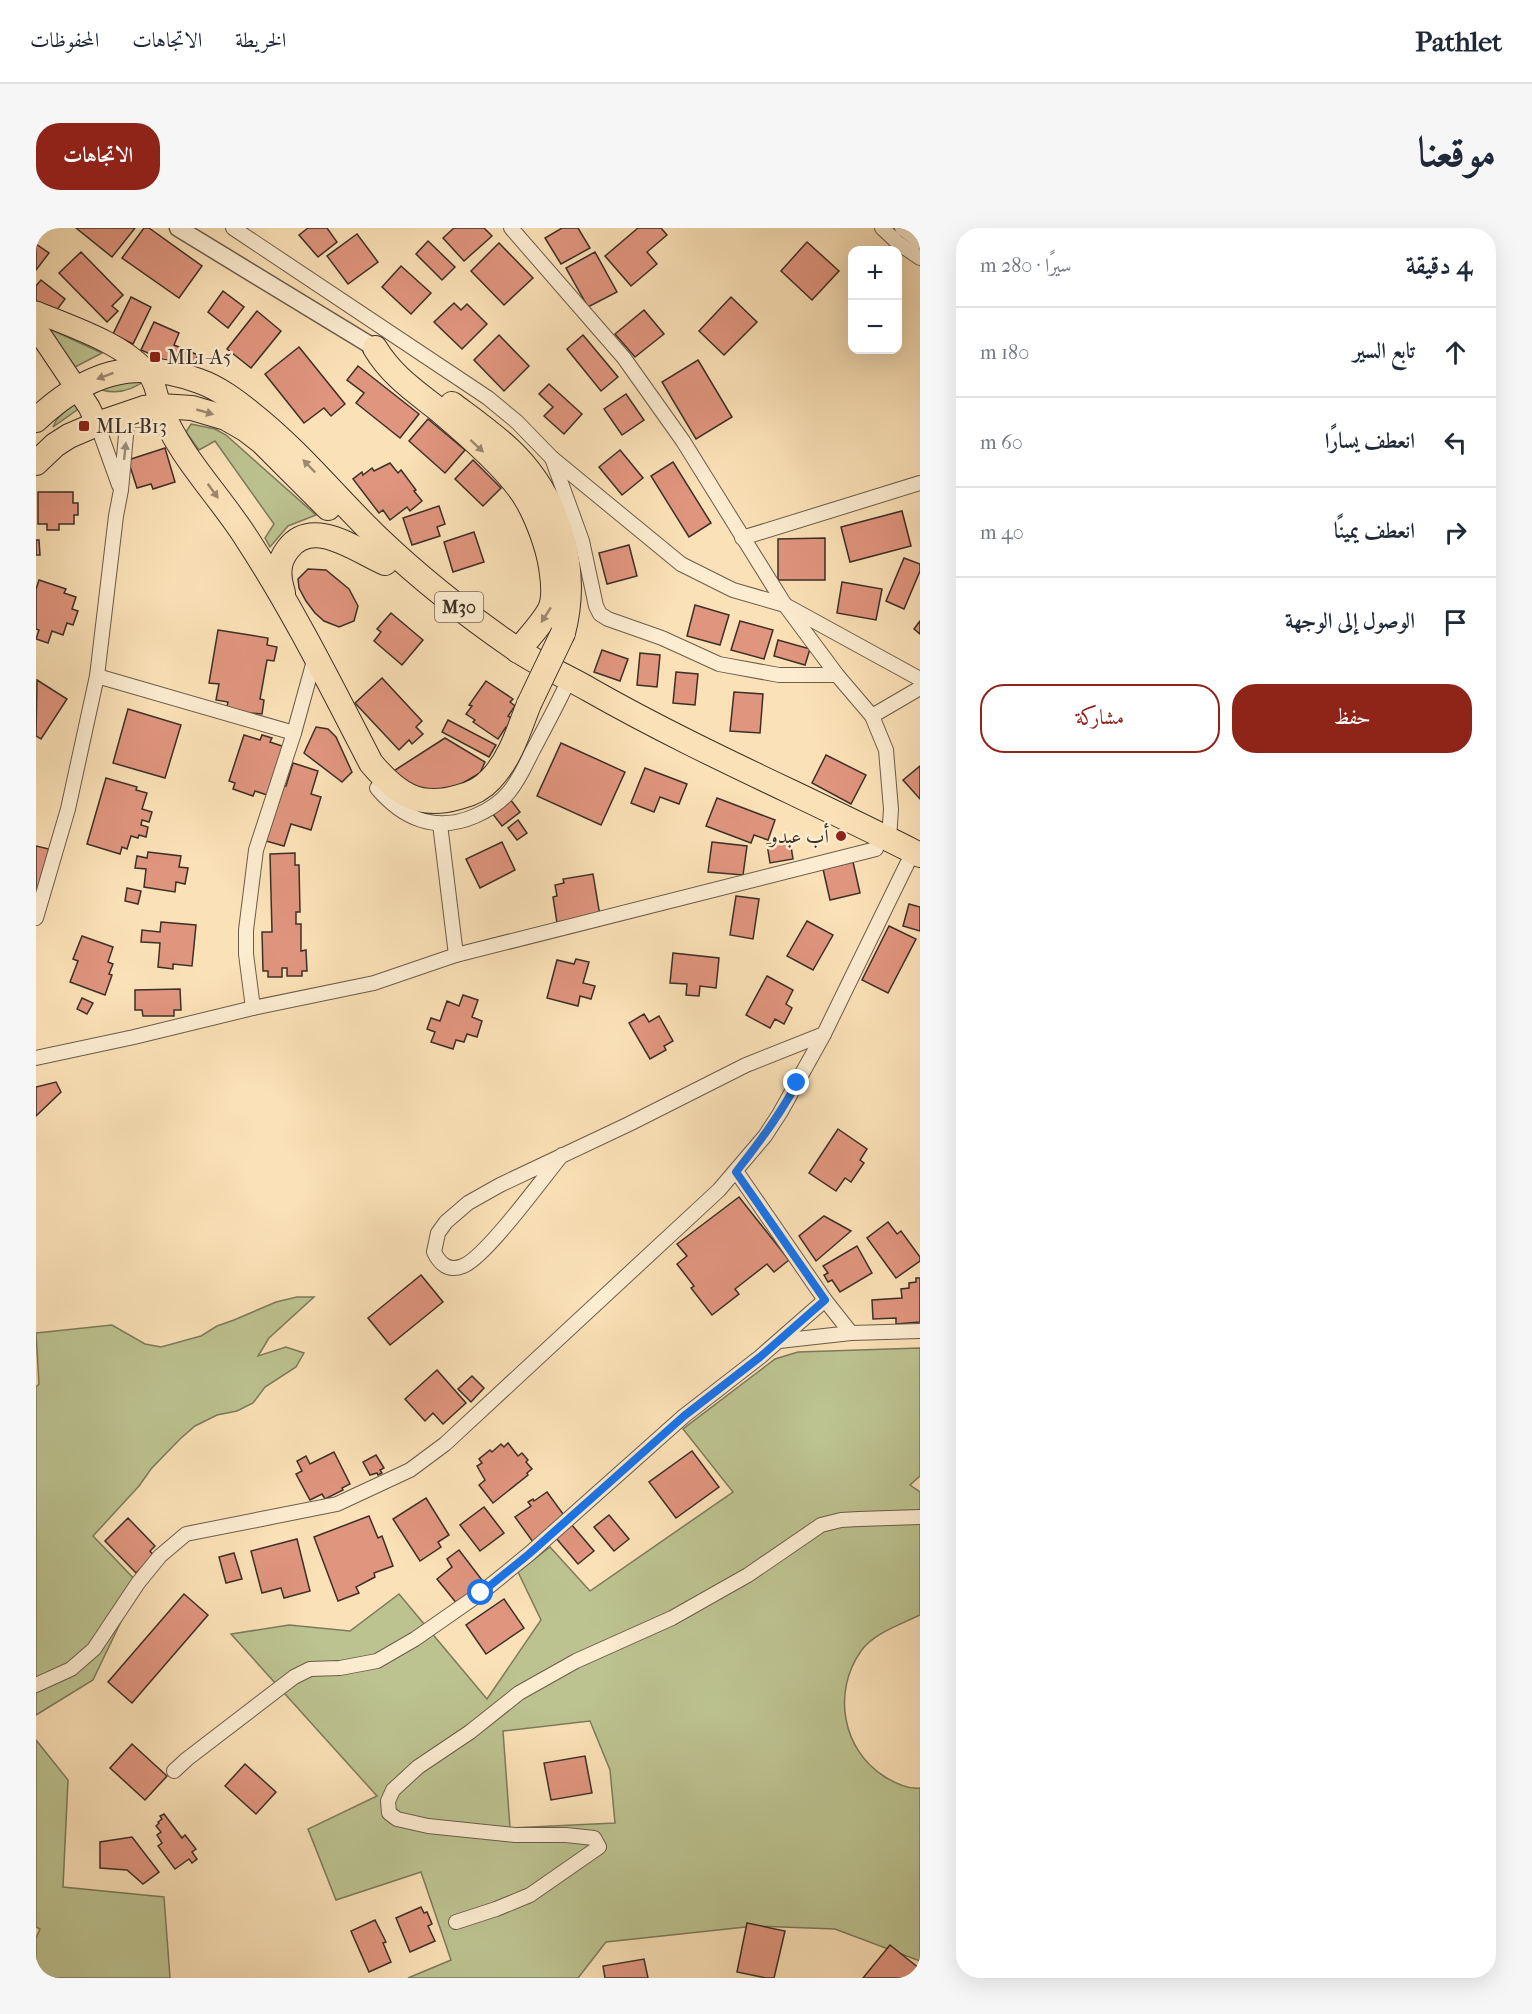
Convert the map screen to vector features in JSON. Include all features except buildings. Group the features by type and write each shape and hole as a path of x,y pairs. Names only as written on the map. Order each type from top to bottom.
{"highway":[{"path":"160,406 167,425 177,441 242,531 288,606 371,763 385,780 408,796 424,801 443,802 480,789 500,768 510,750 562,633 567,614 569,579 564,543 553,510 526,468 511,451 396,360 375,348"},
{"path":"375,348 383,362 397,377 441,412 509,476 528,502 548,552 554,593 550,610 518,651"},
{"name":"M30","path":"36,420 51,406 77,389 112,373 125,370 145,370 175,374 199,381 234,399 274,431 379,539 463,611 518,651 648,723 916,863"},
{"name":"M30","path":"36,463 55,445 69,436 128,413 160,406 201,410 226,418 262,442 385,563 509,658 564,690 747,787 882,844"},
{"path":"288,606 279,574 281,559 292,544 309,535 333,538 385,563"}],"main road":[{"path":"36,312 118,348 145,370 154,383 160,406"},
{"path":"36,328 89,407 97,424"}],"street":[{"path":"178,228 375,348"},
{"path":"233,228 488,398 517,422 552,458 681,564 733,590 785,605 920,679"},
{"path":"36,1058 134,1038 253,1008 374,983 456,956 882,844 891,809 886,750 872,716 837,675 785,605 683,441 624,358 511,228"},
{"path":"882,228 898,243 920,258"},
{"path":"902,228 920,242"},
{"path":"36,918 68,809 97,676 121,490 128,413"},
{"path":"97,424 121,490"},
{"path":"552,458 582,541 596,606 603,617 662,638 719,664 779,675 837,675"},
{"path":"742,538 920,483"},
{"path":"253,1008 246,954 246,930 256,850 294,733 315,657"},
{"path":"97,676 294,733"},
{"path":"872,716 920,688"},
{"path":"377,788 387,799 422,820 440,824 483,813 502,800 515,784 564,690"},
{"path":"440,824 456,956"},
{"path":"36,1685 71,1669 94,1649 138,1583 160,1556 186,1534 337,1504 410,1470 445,1444 719,1191 765,1136 780,1113 916,863"},
{"path":"562,1155 495,1237 472,1261 454,1268 446,1267 440,1262 434,1252 434,1243 438,1233 446,1222 468,1203 500,1185 746,1065 824,1034"},
{"path":"736,1172 825,1300 851,1333"},
{"path":"174,1771 294,1677 310,1669 340,1668 377,1661 415,1640 481,1593 529,1554 684,1416 778,1341 825,1300"},
{"path":"778,1341 851,1333 920,1330"},
{"path":"456,1922 530,1895 599,1847 594,1838 566,1835 515,1835 411,1823 398,1819 389,1813 388,1798 398,1784 519,1693 576,1661 672,1618 748,1575 821,1525 841,1520 920,1517"}],"green space":[{"path":"43,326 102,353 75,367"},
{"path":"147,379 126,390 114,392 102,390 106,386"},
{"path":"76,401 81,407 53,427 57,419"},
{"path":"191,424 215,429 226,435 316,515 288,526 270,547 265,538 274,524 215,441 199,450 186,432"},
{"path":"297,1297 314,1297 269,1338 258,1356 286,1347 304,1353 296,1367 265,1387 253,1403 237,1411 217,1415 195,1426 151,1469 139,1486 93,1536 139,1584 93,1680 36,1715 36,1387 39,1384 36,1333 112,1325 145,1344 161,1347 201,1336 217,1326 276,1302"},
{"path":"920,1348 920,1476 910,1485 920,1492 920,1615 888,1630 866,1645 852,1667 846,1684 845,1702 846,1719 851,1736 859,1752 870,1766 897,1784 920,1788 920,1961 835,1929 755,1926 606,1942 578,1978 408,1978 451,1960 421,1872 336,1900 308,1829 377,1796 231,1634 289,1625 350,1631 399,1594 487,1699 541,1620 518,1572 550,1547 590,1591 733,1492 683,1429 775,1359 798,1352","holes":["590,1721 610,1770 615,1823 510,1828 503,1731"]},
{"path":"36,1740 68,1780 63,1887 164,1897 170,1978 36,1978 36,1938 40,1929 36,1927"}],"place":[{"name":"ML1-A5","path":"155,357"},
{"name":"ML1-B13","path":"84,426"},
{"name":"أب عبدو","path":"841,836"}],"route":[{"path":"481,1593 529,1554 684,1416 760,1357 825,1300 736,1172 765,1136 797,1083"}]}
